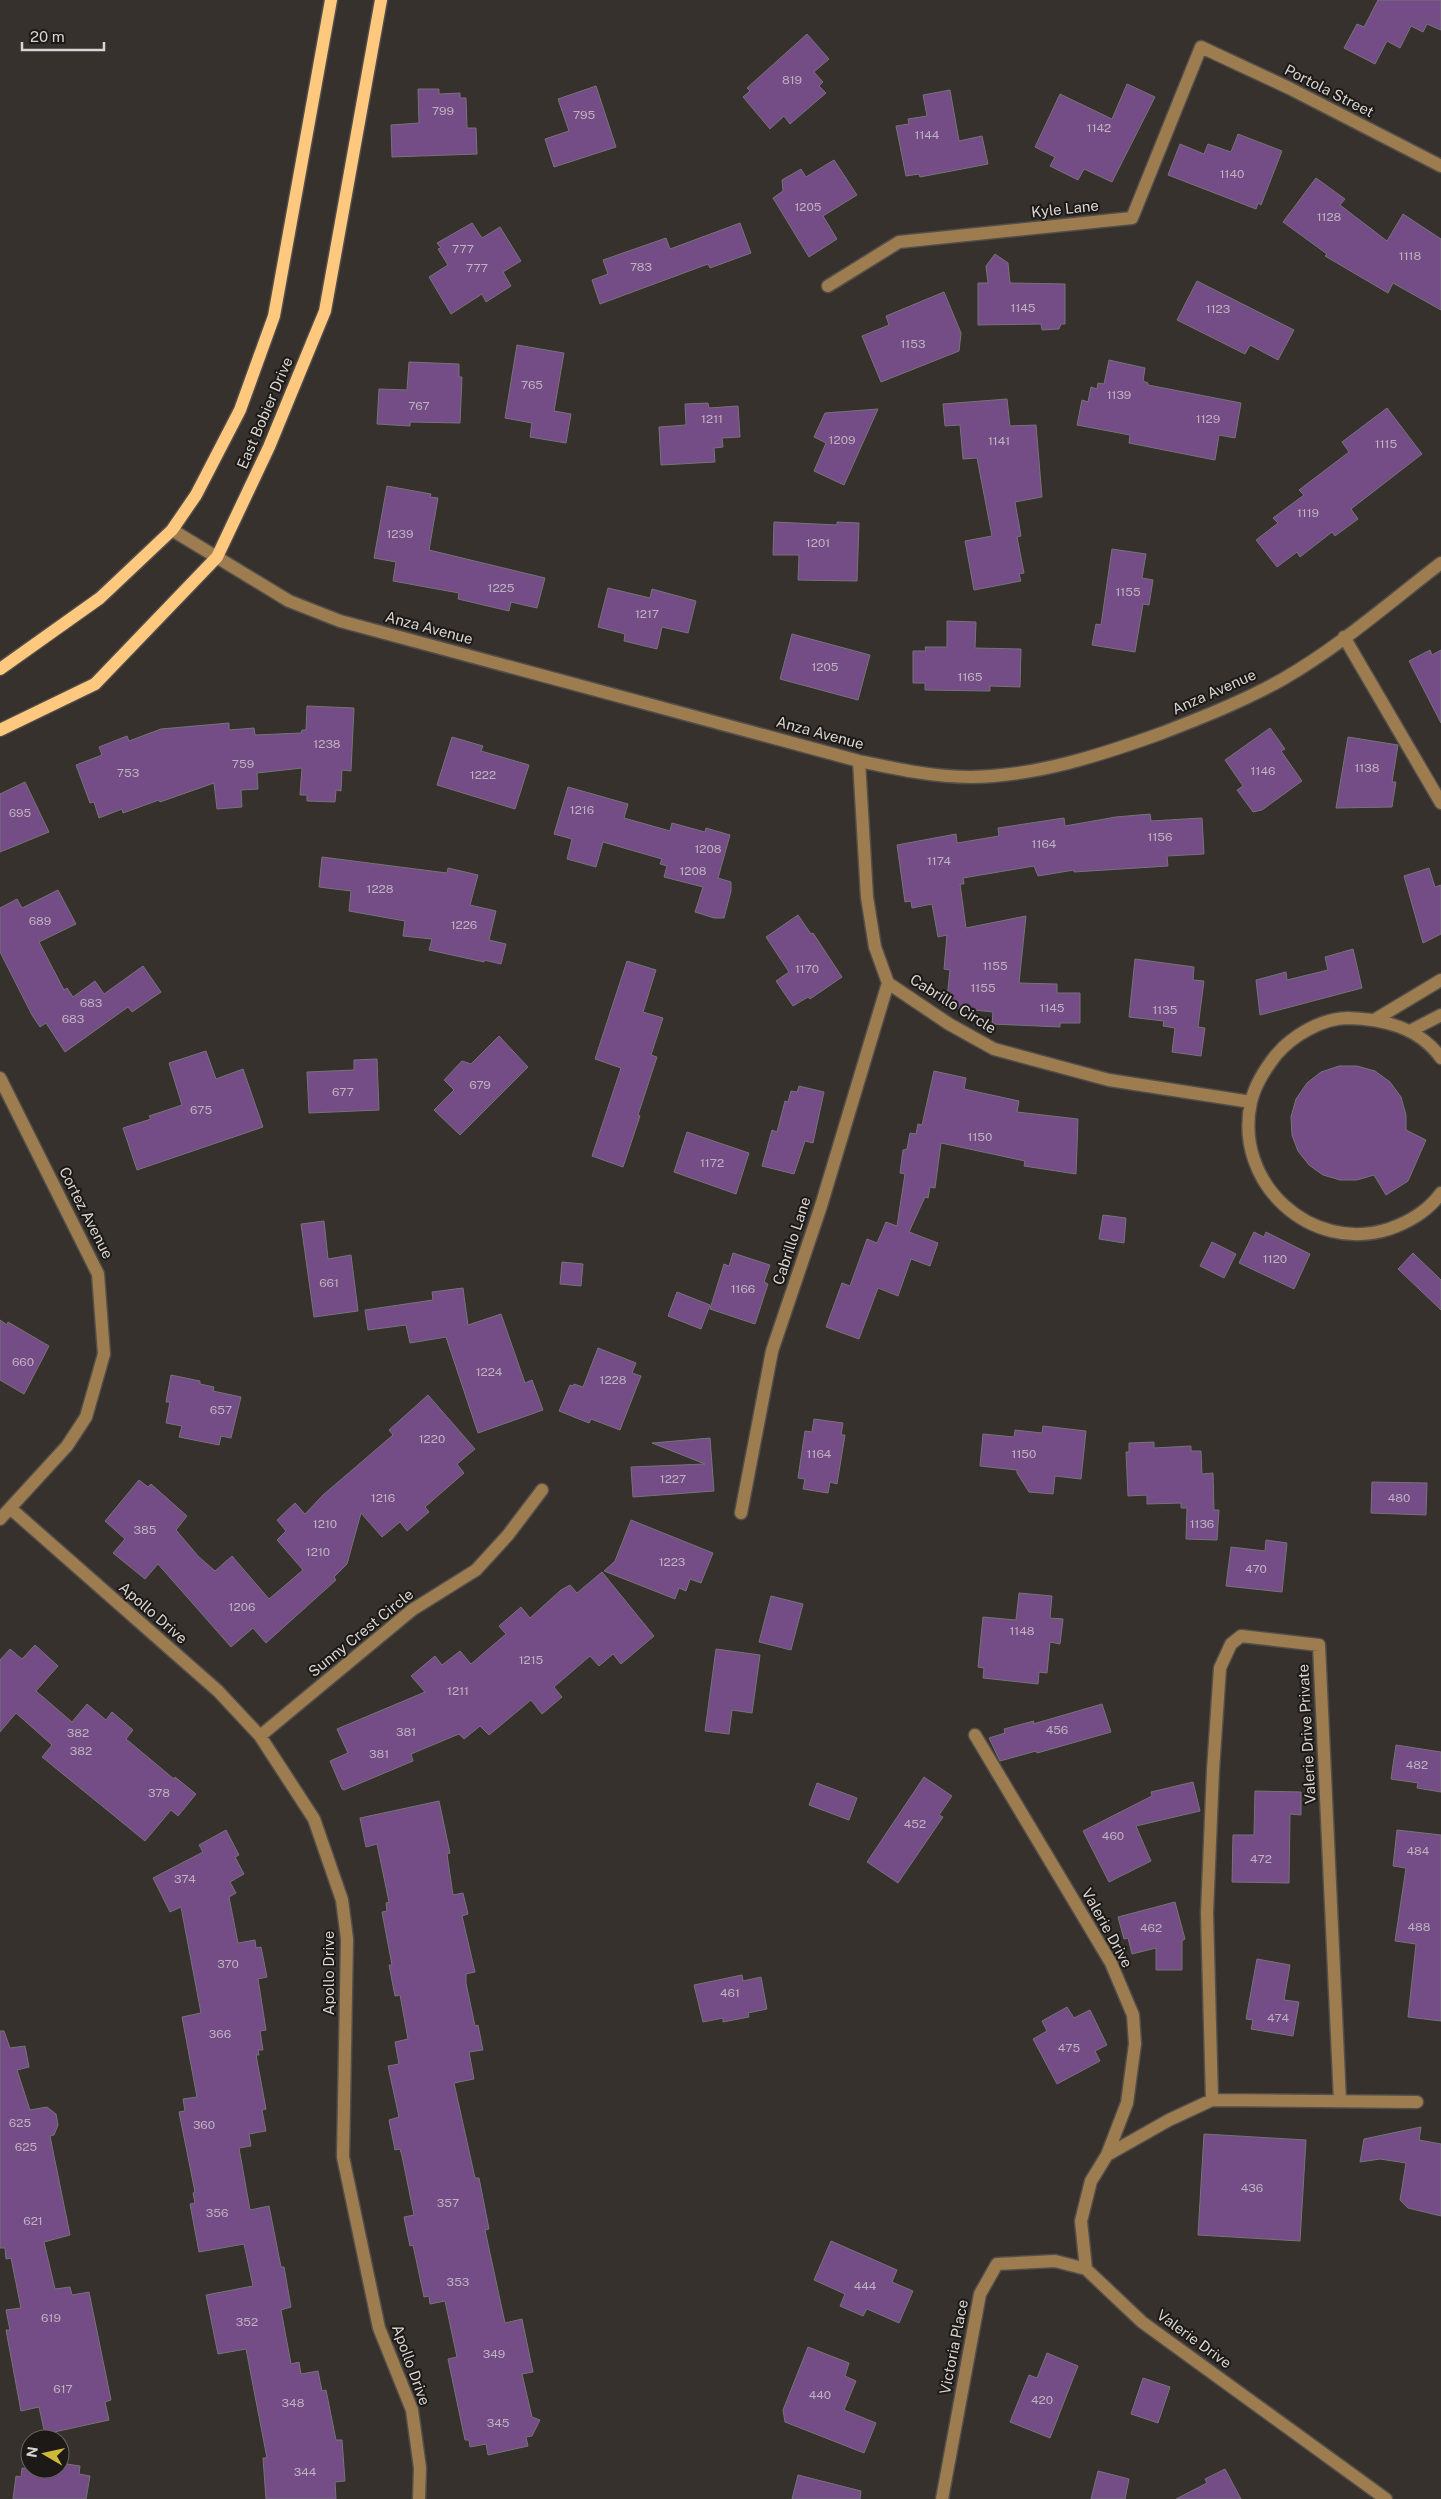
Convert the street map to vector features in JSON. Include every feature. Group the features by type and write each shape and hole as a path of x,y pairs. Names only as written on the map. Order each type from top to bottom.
{"main road":[{"name":"East Bobier Drive","path":"0,670 100,598 172,530 196,495 240,410 274,316 331,0"},
{"name":"East Bobier Drive","path":"0,730 95,684 218,558 270,447 325,311 381,0"}],"street":[{"name":"Portola Street","path":"1201,46 1289,88 1441,166"},
{"name":"Kyle Lane","path":"828,286 899,242 1132,218 1201,46"},
{"name":"Anza Avenue","path":"172,530 289,601 340,621 860,761 935,776 973,777 1036,770 1110,752 1216,712 1283,679 1344,637 1441,562"},
{"path":"1344,637 1441,803"},
{"name":"Cabrillo Circle","path":"860,761 868,896 875,946 888,983 949,1024 994,1049 1109,1080 1251,1102"},
{"path":"1376,1018 1441,980"},
{"name":"Cabrillo Lane","path":"741,1513 772,1352 821,1206 888,983"},
{"path":"1410,1031 1441,1014"},
{"path":"1441,1058 1436,1051 1410,1031 1376,1018 1343,1018 1312,1027 1284,1045 1263,1071 1251,1102 1249,1136 1258,1170 1277,1200 1304,1222 1337,1233 1372,1234 1405,1224 1434,1203 1441,1193"},
{"name":"Cortez Avenue","path":"0,1078 98,1274 104,1354 86,1417 67,1446 0,1519"},
{"name":"Sunny Crest Circle","path":"260,1736 412,1610 476,1570 508,1535 542,1490"},
{"name":"Apollo Drive","path":"10,1508 218,1691 260,1736 314,1819 342,1900 347,1939 343,2157 379,2328 412,2410 420,2468 419,2499"},
{"name":"Valerie Drive Private","path":"1212,2100 1207,1913 1214,1761 1220,1668 1231,1644 1241,1636 1319,1645 1340,2101"},
{"name":"Valerie Drive","path":"975,1735 1111,1962 1133,2015 1135,2044 1127,2103 1107,2155 1091,2181 1081,2221 1086,2269 1142,2322 1386,2499"},
{"name":"Valerie Drive","path":"1107,2155 1169,2120 1212,2100 1417,2102"},
{"name":"Victoria Place","path":"942,2499 980,2294 997,2264 1055,2261 1086,2269"}],"building":[{"path":"1378,0 1441,0 1441,30 1427,24 1423,32 1411,26 1400,48 1387,41 1375,64 1344,48 1357,24 1364,27"},
{"path":"807,34 829,59 814,72 823,82 819,86 826,93 790,124 784,116 770,129 743,97 750,91 747,88"},
{"path":"1127,84 1155,97 1112,182 1084,169 1078,180 1050,166 1055,157 1035,147 1060,94 1112,119"},
{"path":"596,86 616,147 554,167 545,139 569,131 558,99"},
{"path":"418,89 439,89 439,94 460,93 460,98 466,98 467,128 476,128 477,154 392,157 391,125 419,123"},
{"path":"950,90 959,141 982,136 988,164 920,177 919,174 906,176 896,126 909,124 908,119 927,116 923,95"},
{"path":"1238,134 1282,151 1261,205 1258,203 1256,209 1168,175 1180,144 1204,154 1208,144 1231,152"},
{"path":"834,160 857,195 823,216 837,239 809,257 773,198 783,191 782,180 801,169 806,177"},
{"path":"1316,178 1345,199 1340,205 1387,241 1403,214 1441,239 1441,310 1393,283 1388,293 1325,256 1327,254 1283,222"},
{"path":"472,223 482,238 500,227 521,261 503,272 511,286 486,302 482,294 451,314 429,277 448,265 438,249 441,248 437,243"},
{"path":"740,223 751,253 710,268 708,264 600,304 592,280 608,274 603,260 666,238 670,249"},
{"path":"995,254 1008,263 1010,283 1065,284 1065,324 1061,324 1059,329 1042,330 1041,324 978,325 978,283 988,283 986,266"},
{"path":"1197,281 1294,330 1278,360 1250,345 1245,354 1177,320"},
{"path":"944,292 961,333 959,351 881,382 862,336 889,325 886,316"},
{"path":"517,345 564,353 554,411 571,414 566,443 530,437 532,423 505,418"},
{"path":"1109,360 1145,368 1143,381 1148,383 1148,385 1241,403 1235,438 1219,435 1215,460 1129,443 1130,435 1077,425 1082,400 1088,402 1091,387 1097,389 1098,383 1104,384"},
{"path":"409,362 459,364 459,377 462,377 460,423 410,422 410,426 377,424 379,389 407,390"},
{"path":"1007,399 1010,426 1036,425 1042,497 1015,502 1021,536 1017,537 1024,573 1019,574 1021,581 974,590 965,541 992,536 977,458 963,459 960,425 945,426 943,404"},
{"path":"708,403 709,408 738,406 740,437 722,438 723,447 714,448 715,462 661,465 659,427 686,425 685,404"},
{"path":"1387,408 1422,454 1351,509 1358,519 1335,536 1332,532 1300,557 1297,552 1277,567 1256,540 1278,523 1273,518 1304,495 1299,490 1349,452 1342,442"},
{"path":"878,409 844,485 814,471 826,443 814,437 825,413"},
{"path":"387,486 431,494 430,497 438,498 429,550 545,578 537,608 511,602 509,611 458,599 459,593 393,581 396,562 374,558"},
{"path":"774,522 837,525 837,522 859,523 857,581 798,580 799,555 773,555"},
{"path":"1112,549 1146,554 1142,578 1153,580 1149,605 1143,604 1135,652 1092,645 1096,624 1101,625"},
{"path":"608,588 650,598 652,589 696,601 688,633 662,627 657,649 624,641 625,634 598,627"},
{"path":"947,621 976,622 975,648 1021,649 1020,687 990,686 990,691 925,690 925,683 913,683 913,651 926,651 925,647 947,647"},
{"path":"792,634 870,655 858,700 780,679"},
{"path":"1430,650 1432,655 1441,650 1441,723 1409,661"},
{"path":"307,706 354,708 351,771 342,770 341,791 336,790 335,802 307,801 307,795 300,795 302,768 257,773 258,789 241,790 242,807 217,809 214,783 160,802 159,800 123,813 122,809 99,818 94,802 90,803 76,765 102,755 99,747 127,736 129,741 161,729 229,723 229,730 254,728 255,735 301,733 302,730 306,730"},
{"path":"1270,728 1285,749 1281,751 1302,781 1262,810 1253,812 1237,790 1243,786 1225,760"},
{"path":"452,737 483,746 481,751 529,765 515,809 437,785"},
{"path":"1348,737 1398,745 1392,782 1396,782 1392,807 1336,808"},
{"path":"25,782 49,832 0,852 0,794"},
{"path":"568,787 628,804 624,818 670,831 672,823 705,832 706,828 730,835 718,878 731,882 731,891 724,918 714,918 695,912 703,887 664,877 667,866 660,864 662,859 603,842 596,867 567,859 572,839 554,834"},
{"path":"1150,814 1151,821 1202,818 1204,854 1167,856 1168,866 1074,872 1074,870 1038,876 1034,866 963,878 964,884 960,884 966,928 1026,916 1019,983 1057,984 1057,993 1080,993 1080,1023 1060,1023 1060,1027 992,1024 993,1012 946,1007 950,970 944,969 947,935 938,937 932,904 912,908 911,901 905,902 897,845 956,834 957,843 999,836 998,828 1064,818 1065,826 1116,817"},
{"path":"322,857 447,873 448,868 478,875 470,905 496,911 489,940 506,944 501,964 429,950 432,939 403,936 405,921 349,911 351,891 319,887"},
{"path":"1429,868 1435,887 1441,885 1441,934 1423,943 1404,876"},
{"path":"58,890 76,924 39,942 64,990 67,988 73,997 95,981 104,994 143,966 161,992 132,1012 128,1007 65,1052 46,1023 40,1027 32,1015 0,952 0,908 17,899 22,908"},
{"path":"798,915 811,934 813,933 842,977 810,999 808,997 793,1006 776,981 789,972 766,937"},
{"path":"1353,949 1362,988 1260,1015 1256,980 1286,972 1287,980 1328,970 1325,957"},
{"path":"1135,959 1194,967 1193,980 1204,981 1198,1027 1205,1028 1201,1056 1172,1052 1175,1028 1163,1026 1164,1021 1129,1017"},
{"path":"627,961 656,970 643,1012 663,1018 651,1055 657,1057 623,1167 592,1156 621,1068 595,1059"},
{"path":"499,1036 528,1067 460,1135 434,1110 454,1090 444,1080 462,1061 471,1064"},
{"path":"206,1051 216,1079 243,1069 263,1127 137,1170 123,1128 151,1119 149,1116 182,1105 169,1063"},
{"path":"377,1059 379,1110 309,1113 307,1072 354,1070 354,1060"},
{"path":"1339,1066 1357,1066 1375,1071 1390,1082 1401,1097 1406,1115 1406,1130 1426,1140 1408,1181 1386,1195 1374,1175 1357,1180 1340,1180 1323,1175 1309,1165 1298,1151 1292,1135 1291,1117 1296,1099 1307,1083 1321,1072"},
{"path":"934,1071 966,1078 964,1089 1019,1101 1017,1112 1078,1119 1076,1174 1024,1166 1025,1161 941,1143 935,1188 930,1187 928,1198 925,1197 909,1232 938,1243 930,1266 911,1259 898,1296 878,1288 859,1339 826,1327 842,1283 850,1286 867,1239 877,1243 886,1222 897,1226 905,1174 900,1173 903,1150 907,1149 910,1133 916,1134 918,1124 922,1125"},
{"path":"799,1086 824,1092 813,1143 805,1141 794,1174 762,1166 772,1130 777,1132 785,1101 788,1102 791,1091 797,1092"},
{"path":"687,1132 749,1153 736,1194 674,1172"},
{"path":"1103,1215 1126,1218 1124,1243 1099,1239"},
{"path":"324,1221 328,1259 351,1255 358,1311 314,1317 301,1224"},
{"path":"1254,1232 1264,1237 1266,1232 1310,1254 1294,1289 1239,1263"},
{"path":"1212,1242 1236,1254 1224,1278 1200,1266"},
{"path":"733,1253 770,1265 764,1282 768,1284 755,1324 710,1309 724,1264 729,1266"},
{"path":"1413,1253 1441,1280 1441,1310 1398,1269"},
{"path":"562,1262 583,1264 581,1286 560,1284"},
{"path":"463,1288 468,1325 501,1314 525,1383 532,1380 543,1410 478,1433 446,1337 410,1343 406,1325 368,1330 365,1310 433,1300 432,1292"},
{"path":"677,1292 710,1305 701,1329 668,1316"},
{"path":"0,1320 7,1325 8,1322 49,1346 24,1394 0,1380"},
{"path":"598,1348 636,1363 632,1373 641,1376 620,1430 591,1419 589,1423 559,1411 570,1385 573,1386 574,1384 583,1387"},
{"path":"171,1375 200,1381 200,1384 214,1387 213,1391 241,1397 231,1438 221,1436 219,1445 179,1437 182,1426 166,1423 170,1402 166,1402"},
{"path":"428,1395 475,1449 457,1464 464,1473 425,1507 429,1512 407,1531 400,1522 382,1537 361,1513 347,1564 334,1577 336,1580 266,1643 253,1628 231,1647 158,1564 145,1579 113,1553 125,1539 105,1521 139,1480 148,1487 151,1484 187,1516 176,1530 198,1556 215,1571 232,1556 269,1599 303,1570 277,1540 286,1531 277,1520 295,1503 305,1514 323,1495 393,1435 389,1430"},
{"path":"814,1419 843,1423 841,1435 845,1435 837,1484 830,1482 828,1493 803,1489 805,1479 798,1478 805,1431 812,1432"},
{"path":"1043,1426 1086,1431 1081,1479 1055,1476 1053,1494 1029,1492 1017,1470 980,1466 983,1434 1014,1437 1015,1430 1042,1433"},
{"path":"710,1438 714,1491 633,1497 631,1467 705,1464 652,1443"},
{"path":"1154,1442 1154,1448 1191,1446 1191,1451 1201,1451 1202,1474 1213,1473 1214,1510 1219,1510 1217,1540 1186,1539 1187,1508 1181,1508 1181,1503 1147,1504 1147,1495 1128,1496 1126,1452 1129,1452 1129,1443"},
{"path":"1372,1482 1427,1483 1426,1515 1371,1513"},
{"path":"631,1520 713,1553 701,1583 690,1579 686,1591 679,1588 675,1599 604,1571 615,1561"},
{"path":"1266,1540 1287,1543 1282,1592 1226,1586 1231,1547 1265,1551"},
{"path":"602,1572 654,1636 621,1664 613,1654 599,1666 590,1656 554,1687 562,1697 542,1714 531,1700 489,1735 480,1726 464,1739 459,1734 411,1754 413,1761 344,1790 342,1789 330,1761 348,1753 337,1729 425,1692 411,1676 435,1656 442,1665 460,1651 471,1664 506,1634 499,1626 521,1607 530,1618 561,1590 570,1585 577,1593"},
{"path":"1019,1593 1052,1596 1050,1618 1063,1619 1060,1644 1050,1642 1047,1673 1039,1672 1038,1684 983,1678 984,1668 978,1667 983,1617 1016,1620"},
{"path":"771,1596 803,1604 791,1650 759,1642"},
{"path":"35,1645 58,1666 36,1691 72,1722 87,1704 106,1720 112,1712 133,1730 126,1739 174,1779 175,1777 196,1794 178,1816 171,1810 145,1841 42,1757 52,1745 16,1713 0,1732 0,1660 10,1649 22,1659"},
{"path":"716,1649 760,1655 752,1713 732,1710 729,1734 705,1731"},
{"path":"1102,1704 1111,1732 1037,1753 1036,1751 1000,1761 989,1738 1005,1733 1004,1729 1034,1721 1033,1724"},
{"path":"1396,1745 1441,1752 1441,1792 1417,1788 1418,1783 1391,1779"},
{"path":"924,1777 952,1796 939,1815 943,1817 898,1883 867,1862"},
{"path":"1193,1782 1200,1811 1136,1826 1151,1861 1109,1882 1083,1831 1152,1796 1151,1792"},
{"path":"817,1783 857,1798 849,1820 809,1805"},
{"path":"1255,1791 1301,1792 1301,1815 1290,1814 1289,1883 1232,1882 1233,1835 1254,1835"},
{"path":"439,1801 450,1853 447,1854 453,1895 463,1893 468,1914 462,1916 475,1972 466,1974 466,1983 475,2026 478,2025 483,2050 469,2052 474,2079 454,2083 475,2178 479,2178 489,2229 485,2230 505,2323 522,2319 533,2372 522,2374 532,2417 540,2420 532,2436 526,2437 528,2446 488,2455 486,2444 470,2447 469,2440 465,2440 448,2359 457,2357 445,2301 430,2304 429,2296 424,2297 413,2245 410,2246 407,2232 404,2217 414,2215 402,2156 400,2149 395,2150 389,2120 399,2117 388,2066 399,2064 395,2042 408,2039 400,1995 395,1996 389,1965 392,1965 382,1912 387,1911 386,1903 389,1902 377,1844 366,1847 360,1818"},
{"path":"226,1830 239,1855 235,1857 244,1874 230,1882 236,1893 229,1897 238,1943 255,1940 256,1948 261,1947 267,1977 258,1979 266,2030 260,2031 263,2050 258,2050 259,2055 256,2055 266,2109 262,2110 266,2131 249,2134 251,2146 239,2148 250,2210 269,2206 281,2267 284,2267 291,2307 281,2310 291,2364 299,2362 301,2374 318,2371 322,2391 326,2390 336,2440 342,2440 345,2481 335,2482 336,2499 266,2499 263,2458 267,2458 246,2349 218,2354 206,2295 253,2286 244,2244 199,2252 190,2204 195,2203 193,2193 195,2192 179,2112 185,2111 183,2099 197,2097 182,2017 201,2013 181,1907 170,1912 153,1878 203,1852 199,1845"},
{"path":"1397,1830 1441,1835 1441,2021 1408,2017 1416,1944 1395,1941 1406,1868 1393,1866"},
{"path":"1175,1902 1185,1939 1182,1941 1182,1970 1156,1970 1156,1948 1132,1954 1128,1938 1124,1939 1118,1917"},
{"path":"1257,1959 1290,1965 1284,2000 1299,2002 1293,2036 1251,2029 1253,2020 1246,2019"},
{"path":"742,1975 743,1981 761,1977 767,2009 748,2013 749,2017 723,2022 723,2018 703,2022 694,1985"},
{"path":"1067,2007 1074,2018 1090,2010 1107,2045 1095,2051 1100,2061 1057,2084 1033,2039 1047,2031 1042,2021"},
{"path":"0,2031 4,2031 10,2048 25,2046 29,2067 17,2070 30,2110 47,2107 56,2114 58,2125 54,2135 50,2136 70,2235 44,2242 55,2289 70,2287 72,2295 89,2292 111,2400 105,2402 109,2420 68,2429 44,2429 39,2407 21,2411 6,2330 10,2330 6,2310 21,2308 11,2258 6,2259 5,2248 0,2248"},
{"path":"1421,2127 1419,2140 1441,2144 1441,2216 1408,2208 1400,2200 1406,2163 1380,2159 1360,2162 1364,2139"},
{"path":"1204,2134 1306,2140 1300,2241 1198,2235"},
{"path":"831,2241 897,2270 892,2282 913,2291 899,2323 867,2309 863,2316 840,2306 845,2294 814,2280"},
{"path":"808,2347 849,2363 845,2376 856,2381 844,2410 876,2423 864,2453 785,2422 783,2410"},
{"path":"1047,2353 1078,2366 1050,2438 1010,2422 1029,2375 1037,2378"},
{"path":"1143,2378 1170,2387 1158,2423 1131,2414"},
{"path":"70,2464 80,2466 79,2474 90,2476 86,2499 13,2499 16,2476 20,2477 20,2479 70,2479"},
{"path":"1225,2469 1241,2499 1176,2499 1207,2483 1205,2479"},
{"path":"1098,2471 1129,2479 1125,2499 1091,2499"},
{"path":"798,2475 861,2491 860,2499 792,2499"}]}
